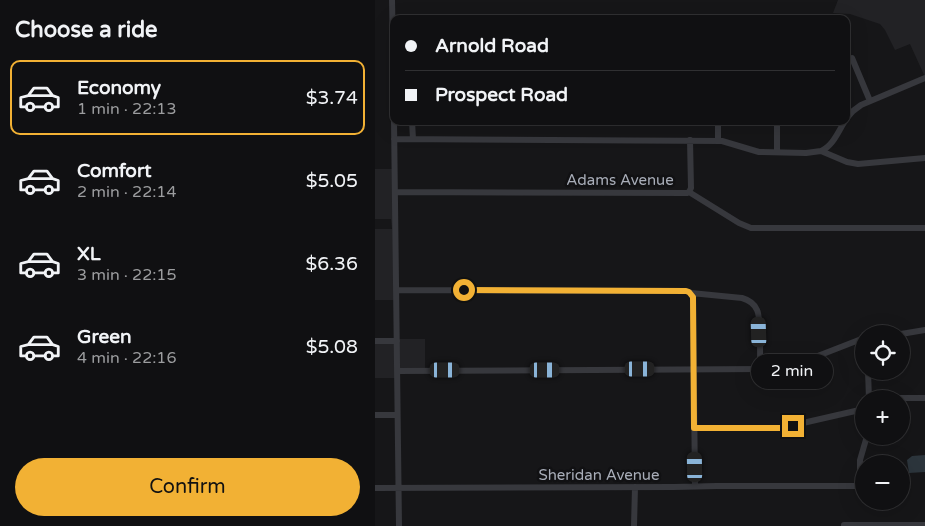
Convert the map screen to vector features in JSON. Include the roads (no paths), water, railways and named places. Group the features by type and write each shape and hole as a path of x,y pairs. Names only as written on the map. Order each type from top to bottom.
{"street":[{"path":"392,0 392,15"},
{"path":"852,58 870,100"},
{"path":"850,115 870,100 925,78"},
{"path":"394,125 399,526"},
{"path":"412,125 413,139"},
{"path":"718,125 719,140"},
{"path":"777,125 777,152"},
{"path":"821,152 831,145 843,125"},
{"path":"394,139 719,140 759,152 821,152 847,162 859,164 925,158"},
{"path":"689,192 691,188 690,140"},
{"name":"Adams Avenue","path":"395,192 689,192 739,223 751,228 925,228"},
{"path":"396,290 686,291 691,294 742,298 753,304 759,314 760,369"},
{"path":"691,294 693,297 695,486"},
{"path":"910,332 925,330"},
{"path":"375,341 397,341"},
{"path":"397,370 779,369 792,366 855,342"},
{"path":"910,398 925,398"},
{"path":"694,428 781,428 855,411"},
{"path":"375,415 397,415"},
{"name":"Sheridan Avenue","path":"375,488 856,486 860,482 860,460 864,445"},
{"path":"634,526 635,487"},
{"path":"844,525 925,525"}]}
